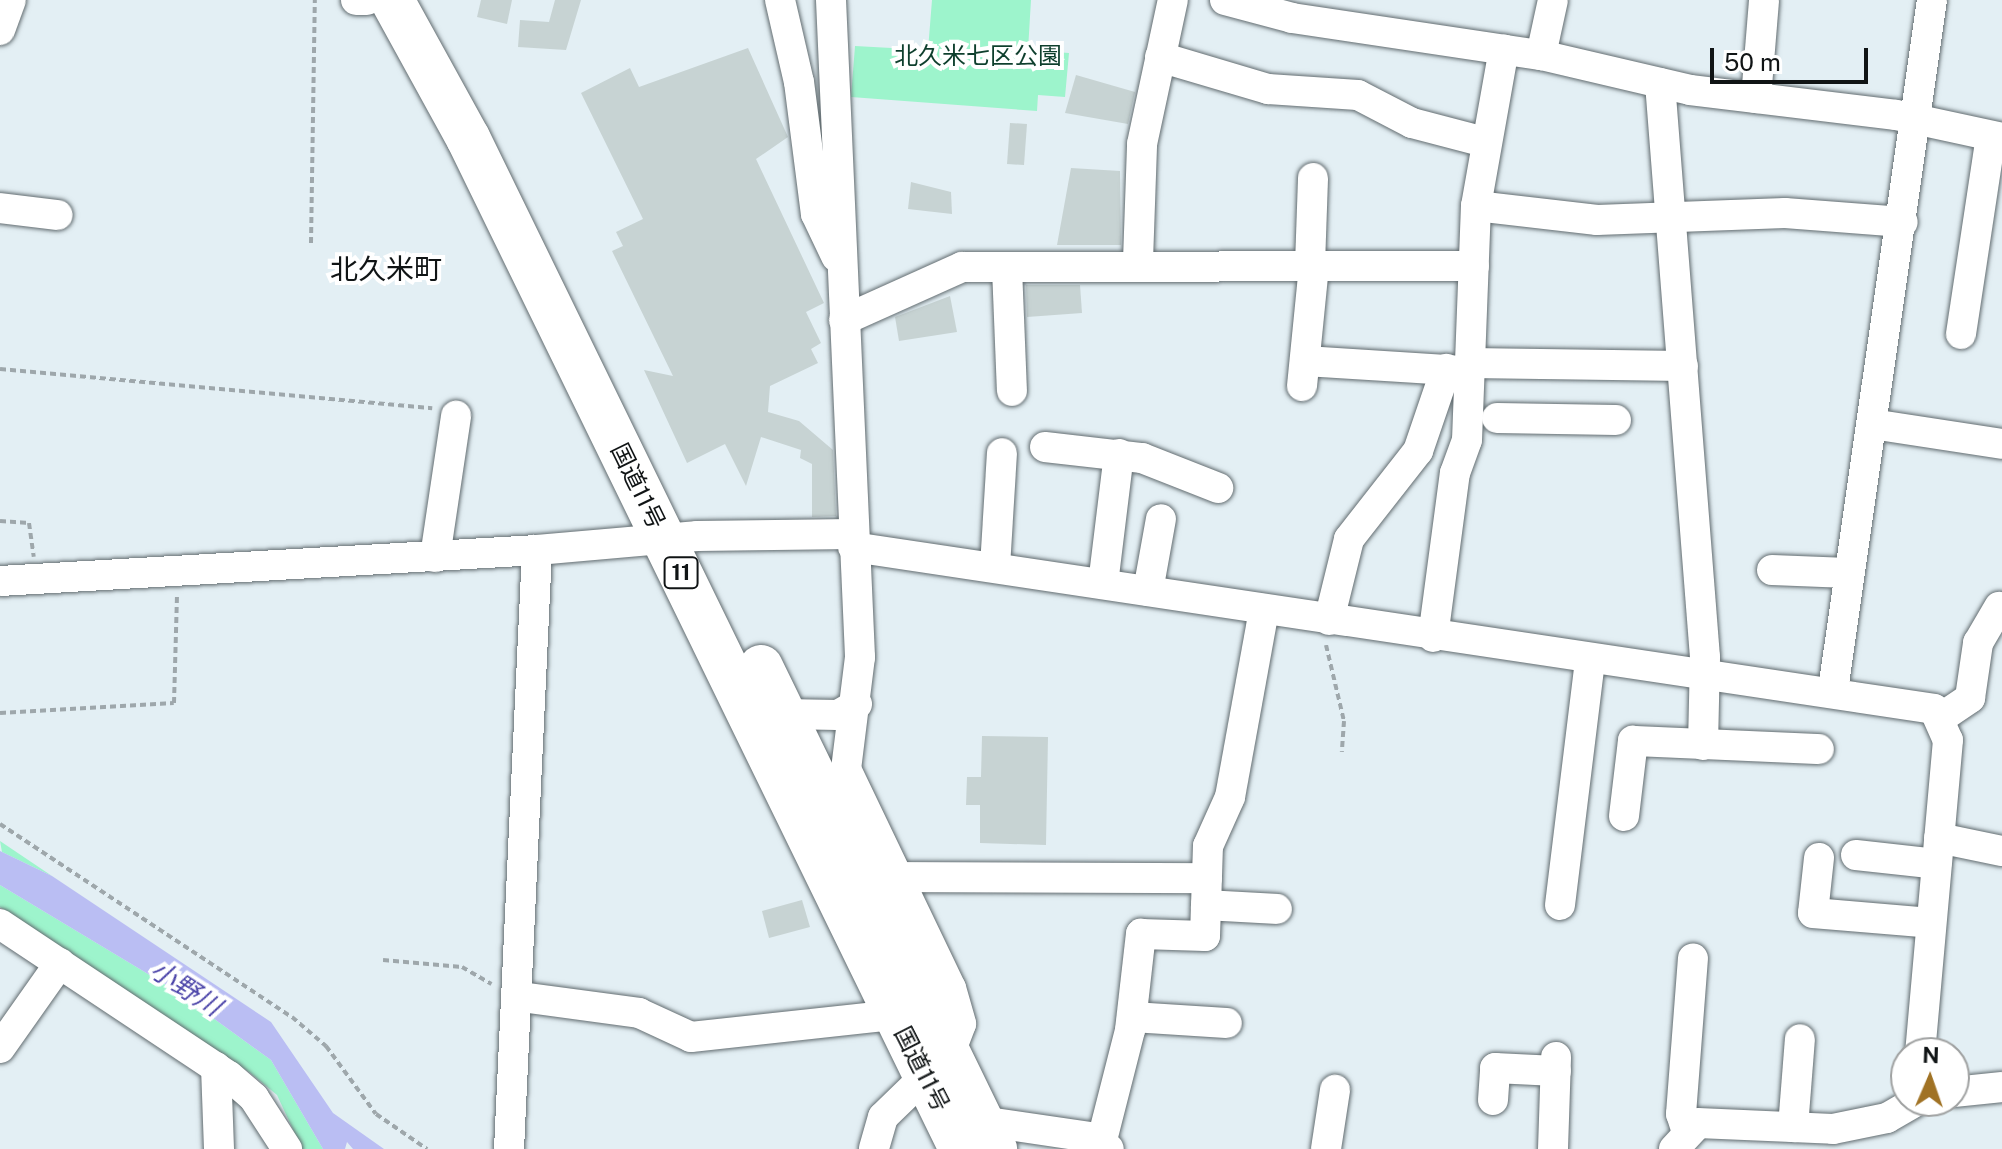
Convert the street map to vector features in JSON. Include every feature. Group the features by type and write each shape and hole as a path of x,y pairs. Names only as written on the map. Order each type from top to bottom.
{"highway":[{"name":"国道11号","path":"392,0 680,538 784,714 938,1064 979,1140"},
{"name":"国道11号","path":"426,0 680,538 895,1015 938,1064"}],"street":[{"path":"0,30 11,0"},
{"path":"356,0 367,0"},
{"path":"780,0 799,82 816,214 843,269"},
{"path":"831,0 857,704 846,753 848,785 960,1009 938,1064 883,1117 874,1149"},
{"path":"1138,261 1142,144 1173,0"},
{"path":"1225,0 1342,13 1660,83 1896,115 1918,125 1996,137 1961,334"},
{"path":"1541,55 1553,0"},
{"path":"1756,98 1764,0"},
{"path":"1833,690 1848,573 1918,125 1932,0"},
{"path":"1433,637 1455,473 1467,440 1462,368 1474,266 1476,206 1504,49"},
{"path":"1160,57 1268,89 1358,95 1412,123 1485,142"},
{"path":"1660,83 1673,219 1706,677 1703,745"},
{"path":"1313,178 1312,265 1303,374 1462,368 1683,366"},
{"path":"1476,206 1537,216 1673,219 1785,213 1903,222"},
{"path":"0,208 58,215"},
{"path":"844,320 951,270 1138,261 1474,266"},
{"path":"1007,268 1012,391"},
{"path":"1497,418 1616,426 1618,367"},
{"path":"1329,620 1349,539 1418,451 1462,368"},
{"path":"435,557 456,416"},
{"path":"1872,424 2002,444"},
{"path":"1045,447 1119,454 1183,469 1218,488"},
{"path":"995,567 1002,453"},
{"path":"1103,584 1119,454"},
{"path":"1148,591 1161,519"},
{"path":"0,581 178,575 680,538 853,540 995,567 1433,637 1706,677 1833,690 1922,704 1942,717 1948,740 1921,1037"},
{"path":"509,1149 521,997 537,550"},
{"path":"1772,570 1848,573"},
{"path":"1942,717 1970,698 1978,643 1999,607"},
{"path":"979,1140 1105,1146 1132,1017 1141,934 1205,936 1208,846 1230,797 1264,609"},
{"path":"1560,905 1590,660"},
{"path":"784,714 838,715 857,704"},
{"path":"1624,816 1633,741 1703,745 1746,741 1819,749"},
{"path":"1856,855 2002,851"},
{"path":"1819,858 1813,913 1931,923"},
{"path":"895,877 1206,892 1277,909"},
{"path":"0,924 216,1067 254,1098 287,1149"},
{"path":"1693,958 1681,1114 1693,1138 1793,1127 1864,1137 1893,1117"},
{"path":"0,1048 60,963"},
{"path":"521,997 639,1013 691,1037 895,1015"},
{"path":"1132,1017 1227,1023"},
{"path":"1793,1127 1800,1039"},
{"path":"1493,1100 1495,1068 1556,1064 1553,1149"},
{"path":"216,1067 219,1149"},
{"path":"1970,1090 2002,1087"},
{"path":"1326,1149 1335,1090"}],"path":[{"path":"311,243 315,0"},
{"path":"0,369 456,410 456,416"},
{"path":"0,521 36,530 33,581"},
{"path":"0,713 174,703 178,575"},
{"path":"1329,620 1326,647 1344,721 1342,752"},
{"path":"0,824 292,1017 326,1046 376,1114 427,1149"},
{"path":"383,960 462,967 521,997"}],"green space":[{"name":"北久米七区公園","path":"932,0 1031,0 1028,50 1069,53 1065,97 1038,95 1037,111 851,97 855,46 928,50"},
{"path":"0,841 52,876 2,852"},
{"path":"0,885 173,989 271,1060 323,1149 302,1149 277,1095 249,1072 0,907"}],"water":[{"name":"小野川","path":"0,851 52,876 271,1022 333,1113 384,1149 353,1149 347,1142 345,1149 323,1149 271,1060 173,989 0,885"}],"building":[{"path":"481,0 512,0 507,24 477,17"},
{"path":"555,0 581,0 566,50 518,47 520,20 549,22"},
{"path":"748,48 788,137 756,159 824,303 806,312 821,343 811,349 818,363 770,386 768,412 799,421 833,450 836,516 812,517 812,464 800,458 801,450 761,437 746,486 725,444 687,463 644,370 673,376 612,251 623,246 616,232 643,219 581,93 630,68 639,87"},
{"path":"1076,75 1135,92 1128,124 1065,113"},
{"path":"1010,123 1027,124 1024,165 1007,164"},
{"path":"1071,168 1120,171 1121,245 1057,245"},
{"path":"911,182 951,192 952,214 908,209"},
{"path":"1026,285 1080,285 1082,313 1027,317"},
{"path":"950,296 957,332 899,341 895,317"},
{"path":"982,736 1048,737 1046,845 980,843 980,805 966,805 967,777 981,777"},
{"path":"802,900 810,927 769,938 762,911"}],"district":[{"name":"北久米町","path":"386,269"}]}
